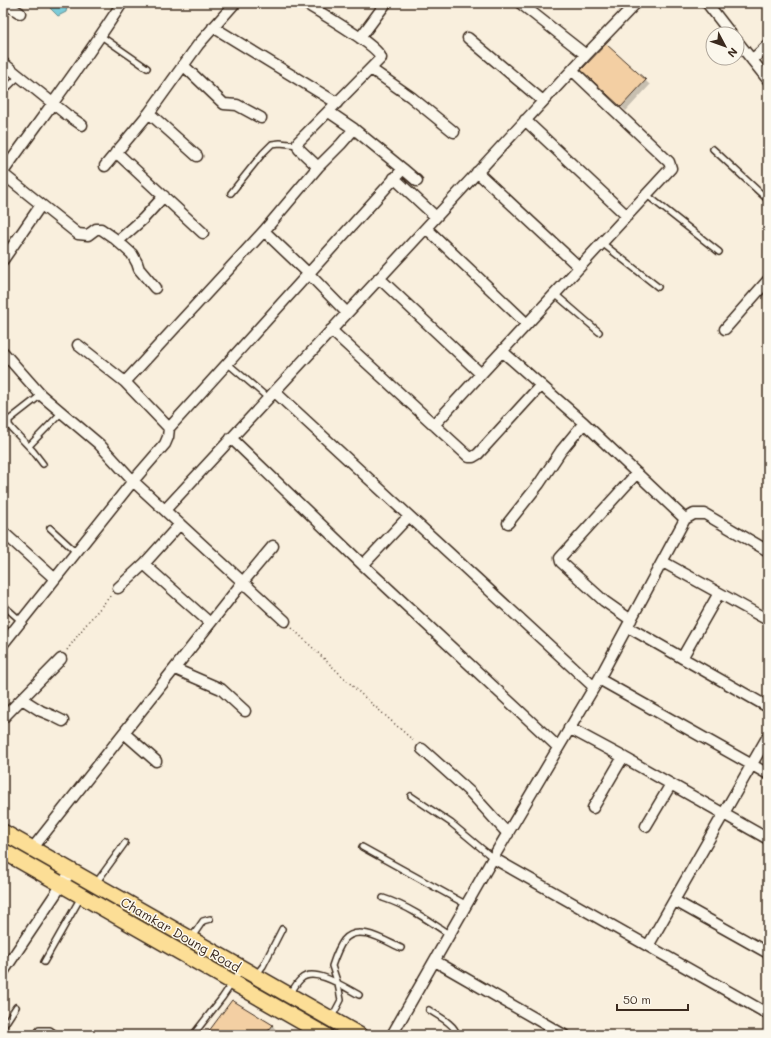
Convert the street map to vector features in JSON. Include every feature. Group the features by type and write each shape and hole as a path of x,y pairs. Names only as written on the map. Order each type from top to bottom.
{"main road":[{"name":"Chamkar Doung Road","path":"3,832 359,1035"},
{"name":"Chamkar Doung Road","path":"3,851 325,1035"}],"street":[{"path":"4,3 20,13"},
{"path":"122,3 101,36 3,173 78,234 88,235 101,229 118,241 132,254 139,269 155,288"},
{"path":"105,166 149,113 198,45 235,3"},
{"path":"305,3 360,38 380,54 381,58 298,142 299,149 318,167"},
{"path":"360,38 386,3"},
{"path":"520,3 586,54"},
{"path":"165,510 586,54 636,3"},
{"path":"709,4 725,26"},
{"path":"213,27 337,103"},
{"path":"468,38 543,101"},
{"path":"752,60 768,45"},
{"path":"745,51 768,80"},
{"path":"3,63 53,104 82,125"},
{"path":"183,65 224,104 237,105 261,118"},
{"path":"371,69 411,97 454,132"},
{"path":"434,425 671,168 669,162 572,70"},
{"path":"329,112 354,129 417,180"},
{"path":"149,113 197,156"},
{"path":"526,120 627,216"},
{"path":"125,382 264,231 318,167 337,149 354,129"},
{"path":"116,152 204,233"},
{"path":"3,644 133,481 165,444 168,438 169,428 403,169"},
{"path":"477,172 579,268"},
{"path":"394,178 436,217"},
{"path":"118,241 143,219 164,196"},
{"path":"3,260 41,205"},
{"path":"426,228 528,324"},
{"path":"264,231 347,313"},
{"path":"379,278 481,374"},
{"path":"725,329 768,280"},
{"path":"331,330 469,457 473,457 478,454 541,385"},
{"path":"78,345 125,382 169,428"},
{"path":"502,351 584,424 685,519"},
{"path":"3,352 41,395 99,444 133,481 284,621"},
{"path":"271,395 596,683 768,774"},
{"path":"508,523 539,484 561,451 584,424"},
{"path":"231,438 363,565 558,747"},
{"path":"637,473 560,558 561,562 629,623 682,658 768,707"},
{"path":"392,1035 493,858 596,683 685,519 694,514 704,514 768,551"},
{"path":"363,565 408,516"},
{"path":"118,588 144,564 180,524"},
{"path":"3,532 55,579"},
{"path":"32,849 242,583 273,546"},
{"path":"663,562 768,620"},
{"path":"144,564 210,624"},
{"path":"682,658 718,593"},
{"path":"3,718 36,686 61,658"},
{"path":"175,668 221,689 246,711"},
{"path":"22,699 41,712 63,721"},
{"path":"569,728 768,839"},
{"path":"124,733 156,761"},
{"path":"648,946 768,736"},
{"path":"422,749 471,793 508,834"},
{"path":"593,808 623,757"},
{"path":"646,826 671,784"},
{"path":"493,858 768,1014"},
{"path":"3,972 71,871"},
{"path":"675,901 768,953"},
{"path":"435,961 564,1035"}],"lane":[{"path":"101,36 147,68"},
{"path":"3,92 19,76"},
{"path":"231,193 272,144 280,143 298,145"},
{"path":"714,150 768,200"},
{"path":"647,195 719,252"},
{"path":"602,243 658,287"},
{"path":"555,294 599,332"},
{"path":"228,363 271,395"},
{"path":"41,395 9,420 13,430 44,464"},
{"path":"28,446 62,412"},
{"path":"50,528 76,552"},
{"path":"3,605 21,621"},
{"path":"411,796 451,823 493,858"},
{"path":"94,884 125,843"},
{"path":"362,847 466,906"},
{"path":"44,962 82,896"},
{"path":"383,898 397,902 421,915 450,934"},
{"path":"191,939 203,921 210,919"},
{"path":"255,976 263,966 282,929"},
{"path":"331,1019 341,1000 332,966 338,949 344,939 354,934 369,934 401,948"},
{"path":"193,1035 234,983 242,968"},
{"path":"290,996 301,978 308,975 319,975 359,995"},
{"path":"3,1027 16,1007"},
{"path":"429,1010 456,1030 457,1035"},
{"path":"36,1035 39,1030 50,1030 57,1035"}],"path":[{"path":"61,658 84,627 118,588"},
{"path":"284,621 422,749"}],"water":[{"path":"51,3 68,3 66,12 58,16 50,8"}],"building":[{"path":"606,44 646,80 621,107 581,70"},
{"path":"232,1000 273,1025 265,1035 206,1035"}]}
